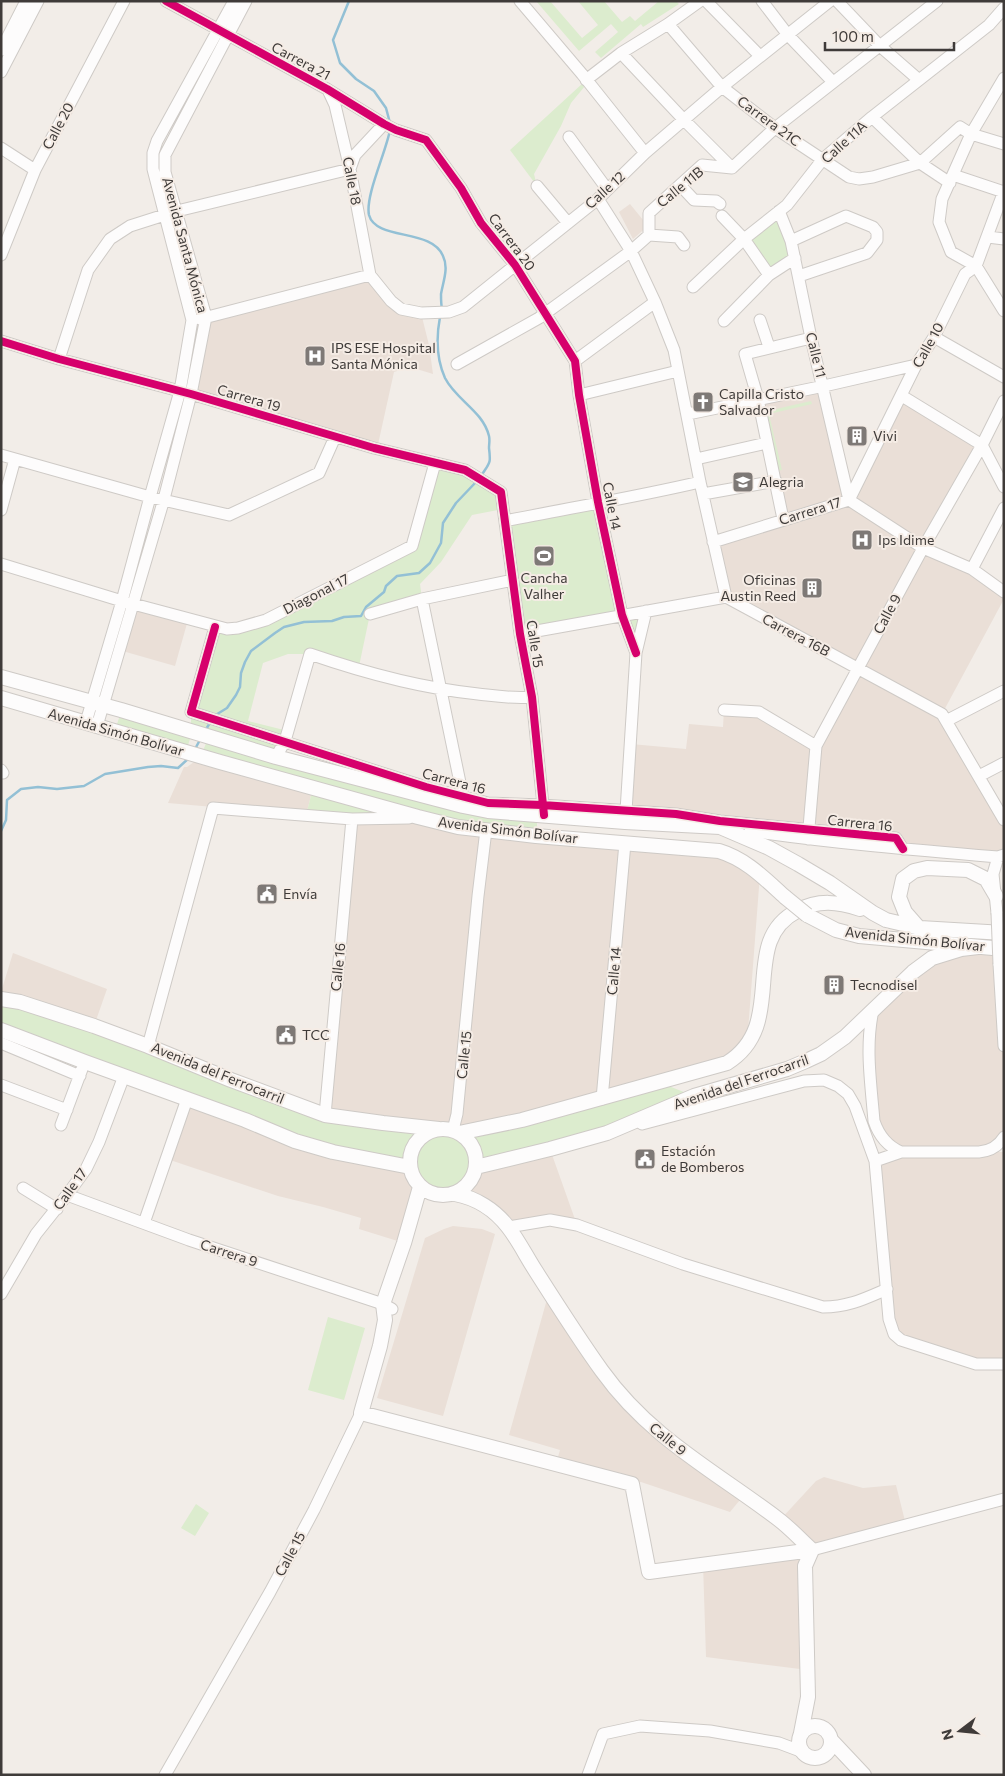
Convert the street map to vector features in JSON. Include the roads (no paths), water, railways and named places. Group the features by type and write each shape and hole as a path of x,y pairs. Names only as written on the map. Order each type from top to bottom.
{"main road":[{"name":"Avenida Simón Bolívar","path":"1,677 276,757 463,806 488,810 543,810 625,822 692,825 720,824 798,864 886,920 920,928 1004,933"},
{"name":"Avenida Simón Bolívar","path":"1,698 201,757 458,827 710,849 729,854 750,866 807,915 836,930 859,936 1004,949"},
{"path":"920,928 905,912 899,898 903,880 914,871 927,868 968,870 986,879 996,896"},
{"name":"Avenida del Ferrocarril","path":"456,1131 522,1120 718,1067 735,1058 748,1044 759,1018 762,1003 768,942 777,926 788,915 809,905 833,903 873,913"},
{"name":"Avenida del Ferrocarril","path":"476,1167 607,1133 694,1096 806,1062 845,1038 913,972 932,958 961,949 978,947"},
{"name":"Avenida del Ferrocarril","path":"1,998 64,1016 148,1046 325,1115 439,1129"},
{"path":"1,1030 245,1120 295,1141 333,1152 410,1167"},
{"path":"439,1129 456,1131 470,1142 474,1150 476,1167 472,1178 465,1188 455,1194 437,1196 424,1190 415,1182 410,1167 414,1145 425,1134 439,1129"},
{"name":"Calle 15","path":"361,1412 380,1346 386,1311 404,1243 424,1190"},
{"name":"Calle 9","path":"455,1194 470,1197 485,1206 508,1227 590,1354 639,1415 662,1437 780,1520 812,1550"},
{"path":"361,1412 632,1484 649,1572 812,1550"},
{"path":"812,1550 804,1566 808,1697 800,1735 800,1748 812,1758 822,1757 860,1770"},
{"path":"808,1697 819,1726"},
{"path":"800,1735 809,1726 819,1726 828,1731 832,1740 860,1770"},
{"path":"822,1757 830,1750 832,1740"}],"street":[{"path":"1,50 26,1"},
{"path":"1,72 38,1"},
{"name":"Calle 20","path":"1,255 35,170 124,1"},
{"name":"Carrera 21","path":"166,1 327,89 384,124 426,140"},
{"name":"Avenida Santa Mónica","path":"128,603 150,497 185,393 206,317 165,172 165,155 223,33 234,1"},
{"name":"Avenida Santa Mónica","path":"97,704 128,603 164,499 185,393 192,320 152,164 157,140 223,33 246,1"},
{"path":"520,1 645,154"},
{"path":"586,80 621,53 668,24 700,1"},
{"path":"706,1 760,56"},
{"path":"762,1 788,35 833,82"},
{"name":"Calle 12","path":"370,275 391,301 401,309 421,313 449,312 463,307 598,199 645,154 722,87 830,1"},
{"path":"837,1 880,46 919,80"},
{"path":"621,53 732,168 775,128 937,1"},
{"name":"Calle 11A","path":"693,286 744,240 787,205 823,159 872,117 989,25 1004,8"},
{"name":"Carrera 21C","path":"668,24 722,87 775,128 849,177 859,179 874,177 920,163"},
{"path":"1003,81 971,134 942,199 939,222 951,252 976,266 1004,311"},
{"name":"Calle 18","path":"327,89 336,105 370,275"},
{"path":"872,117 920,163 952,179 1004,192"},
{"path":"59,358 82,284 88,270 110,239 130,226 177,211 350,169 355,156 384,124"},
{"path":"920,163 960,127 971,134 1004,144"},
{"path":"568,137 608,190"},
{"name":"Carrera 20","path":"426,140 461,188 484,228 515,264 575,361"},
{"path":"1,148 35,170"},
{"name":"Calle 11B","path":"649,235 649,213 702,165 732,168"},
{"path":"680,185 694,200 716,201 770,275"},
{"path":"536,186 568,223"},
{"name":"Calle 10","path":"849,500 916,365 934,336 966,274 976,266 1004,192"},
{"path":"520,634 726,597 700,482 674,350 655,302 631,251 598,199"},
{"name":"Calle 11","path":"780,211 791,241 811,338 824,386 849,500"},
{"path":"791,241 846,216 873,227 877,232 878,240 867,252 799,276"},
{"path":"457,364 539,318 631,251 649,235 678,237 684,245"},
{"path":"988,236 1004,239"},
{"path":"724,321 770,275 795,258"},
{"path":"192,320 370,275"},
{"path":"575,361 655,302"},
{"path":"760,320 769,347"},
{"path":"934,336 1004,377"},
{"path":"782,520 776,481 758,399 745,354 811,338"},
{"name":"Carrera 19","path":"1,341 335,436 465,470 488,484"},
{"name":"Calle 14","path":"575,361 579,395 598,502 622,615 636,652"},
{"path":"688,414 916,365"},
{"path":"579,395 678,371"},
{"path":"902,396 982,444 1004,487"},
{"name":"Calle 9","path":"808,835 816,746 1004,401"},
{"path":"1,455 150,497 229,515 318,473 335,436"},
{"path":"696,458 767,443"},
{"path":"1,510 15,459"},
{"name":"Diagonal 17","path":"128,603 227,629 266,620 412,546 435,463"},
{"path":"703,494 776,481"},
{"path":"505,521 700,482"},
{"name":"Calle 15","path":"488,484 501,492 520,634 532,697 543,810"},
{"name":"Carrera 17","path":"713,542 849,500 923,548 972,569 1004,592"},
{"path":"972,569 1004,508"},
{"path":"1,564 128,603"},
{"path":"370,614 422,600 513,580"},
{"name":"Carrera 16B","path":"726,597 942,714 1004,820"},
{"path":"422,600 463,797"},
{"path":"604,618 614,611 620,603"},
{"name":"Calle 14","path":"626,811 636,652 646,611"},
{"name":"Carrera 16","path":"215,627 196,714 286,736 426,787 488,803 543,810 682,814 720,824 808,835 896,838 903,849 1001,856"},
{"path":"276,757 286,736 310,654 358,671 440,690 518,698 532,697"},
{"path":"946,721 1004,690"},
{"path":"91,724 97,704"},
{"path":"724,710 759,712 816,746"},
{"path":"979,776 1004,763"},
{"path":"148,1046 212,808 352,818 418,817"},
{"name":"Calle 16","path":"325,1115 352,818"},
{"name":"Calle 15","path":"456,1131 486,830"},
{"name":"Calle 14","path":"602,1099 625,843"},
{"path":"1001,856 993,874 996,896 1004,1046"},
{"path":"874,1010 868,1046 874,1121 877,1130 890,1147 901,1152"},
{"path":"1,1043 80,1076"},
{"path":"61,1125 85,1062"},
{"name":"Calle 17","path":"1,1294 36,1234 86,1168 99,1142 124,1076"},
{"path":"607,1133 804,1081 824,1080 838,1086 852,1099 875,1162 889,1319 894,1334 901,1340 976,1364 1004,1364"},
{"path":"1,1085 67,1110"},
{"path":"144,1223 187,1099"},
{"path":"875,1162 901,1152 988,1151 996,1146 1004,1137"},
{"path":"23,1188 56,1209"},
{"name":"Carrera 9","path":"67,1195 386,1311"},
{"path":"508,1227 550,1220 577,1225 683,1264 823,1308 840,1307 858,1302 887,1289"},
{"name":"Calle 15","path":"165,1775 270,1592 314,1510 361,1412"},
{"path":"812,1550 1004,1499"},
{"path":"588,1775 603,1734 640,1726 710,1731 779,1743 803,1752"},
{"path":"779,1743 800,1735"}],"waterway":[{"path":"349,1 333,40 340,63 356,79 374,91 386,108 390,123"},
{"path":"390,130 370,197 369,215 374,223 382,228 428,241 437,247 445,261 445,275 441,294 442,309"},
{"path":"440,317 438,348 445,378 456,393 481,419 489,436 490,460 481,476"},
{"path":"214,716 227,708 236,695 240,687 241,673 251,651 275,633 284,627 304,622 332,621 344,617 361,616 366,607 384,592 386,586 397,576 419,573 430,563 441,543 443,523 456,503 476,482"},
{"path":"205,731 211,721"},
{"path":"195,749 201,738"},
{"path":"1,831 6,820 7,800 21,789 38,787 57,789 84,786 105,774 148,767 178,768 189,758"}],"place":[{"name":"IPS ESE Hospital Santa Mónica","path":"315,356"},
{"name":"Capilla Cristo Salvador","path":"703,402"},
{"name":"Vivi","path":"857,436"},
{"name":"Alegria","path":"743,482"},
{"name":"Ips Idime","path":"862,540"},
{"name":"Cancha Valher","path":"544,556"},
{"name":"Oficinas Austin Reed","path":"812,588"},
{"name":"Envía","path":"267,894"},
{"name":"Tecnodisel","path":"834,985"},
{"name":"TCC","path":"286,1035"},
{"name":"Estación de Bomberos","path":"645,1159"}]}
